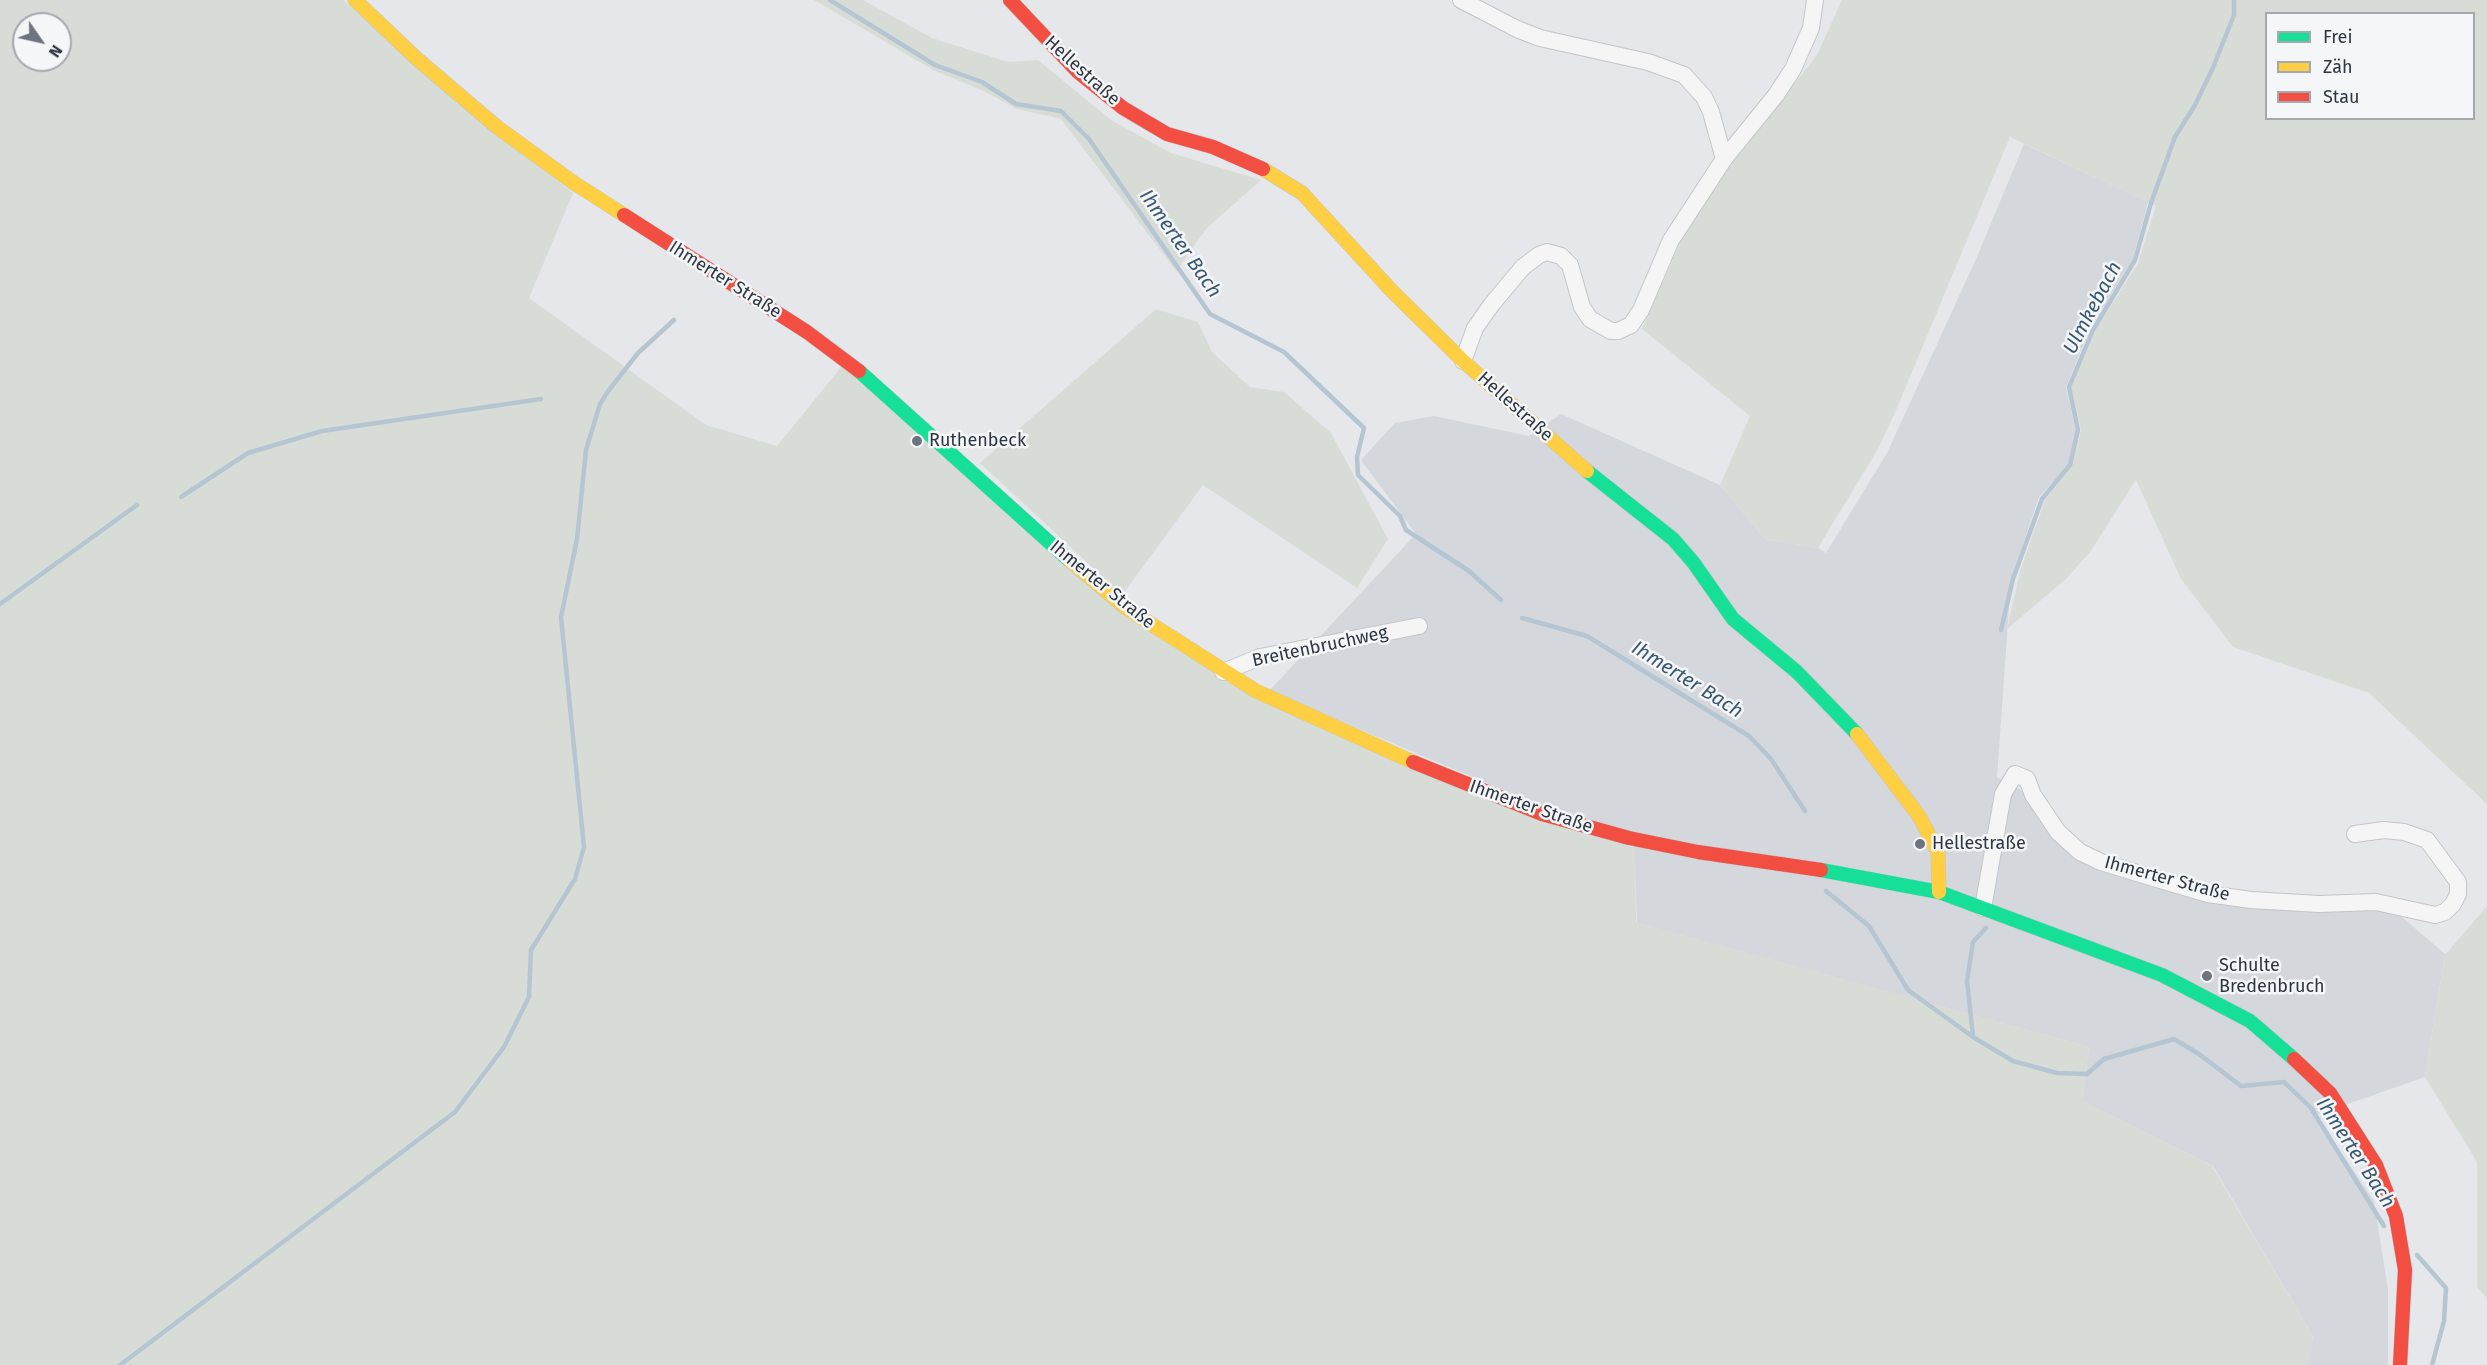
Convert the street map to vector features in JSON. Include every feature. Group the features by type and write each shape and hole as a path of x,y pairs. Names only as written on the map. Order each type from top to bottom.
{"main road":[{"name":"Ihmerter Straße","path":"355,0 447,85 497,127 574,183 807,332 848,361 1087,576 1157,630 1256,691 1425,767 1516,804 1580,825 1698,852 1857,875 1939,892 2162,975 2250,1021 2305,1068 2330,1093 2376,1165 2396,1216 2405,1279 2400,1365"},
{"name":"Hellestraße","path":"1010,0 1078,72 1123,108 1167,134 1213,147 1255,164 1302,194 1391,290 1463,361 1570,456 1673,539 1693,562 1732,619 1797,672 1841,715 1883,765 1932,839 1940,860 1939,892"}],"street":[{"path":"1461,0 1492,18 1540,38 1567,46 1648,62 1684,75 1708,105 1724,159"},
{"path":"1463,361 1475,328 1492,304 1523,267 1547,252 1561,256 1570,265 1582,307 1595,324 1606,330 1618,331 1630,325 1641,310 1671,240 1724,159 1793,69 1807,41 1815,0"},
{"name":"Breitenbruchweg","path":"1223,672 1260,657 1419,626"},
{"name":"Ihmerter Straße","path":"1983,908 2003,794 2005,787 2015,774 2026,779 2058,832 2085,855 2208,894 2251,900 2319,904 2376,902 2427,915 2441,914 2456,899 2459,888 2455,876 2427,840 2404,832 2384,830 2355,834"}],"shaded area":[{"path":"0,0 343,0 401,52 573,193 529,298 706,425 777,446 842,366 1203,665 1635,848 1636,922 2089,1047 2083,1101 2212,1166 2313,1336 2308,1365 0,1365"},
{"path":"814,0 863,0 932,38 1008,62 1038,60 1111,120 1171,153 1261,180 1207,228 1176,271 1061,119 1017,109 984,91 935,71"},
{"path":"1842,0 2487,0 2487,804 2369,693 2233,647 2181,579 2136,480 2090,552 2066,579 2007,629 2020,571 2045,500 2072,465 2081,430 2071,387 2095,331 2138,263 2156,206 2010,137 1878,449 1818,548 1765,539 1720,485 1750,416 1642,329 1684,234 1712,189 1817,55"},
{"path":"2024,144 2148,202 2133,259 2090,329 2066,387 2076,432 2068,466 2039,497 2011,579 1997,777 2031,796 2063,842 2209,896 2389,906 2445,954 2425,1077 2316,1115 2374,1201 2388,1290 2388,1365 2308,1365 2313,1336 2213,1166 2082,1101 2089,1047 1637,923 1634,837 1563,815 1269,691 1416,534 1361,460 1395,423 1434,416 1529,436 1561,414 1720,485 1765,539 1818,548 1826,553 1887,453 1977,257"},
{"path":"1156,309 1198,322 1212,352 1250,387 1284,392 1331,433 1388,539 1357,588 1203,485 1122,595 980,463"},
{"path":"2487,906 2487,1298 2477,1287 2477,1162 2425,1077 2445,955"}],"waterway":[{"name":"Ihmerter Bach","path":"830,0 935,65 982,82 1016,104 1061,111 1089,139 1210,314 1284,352 1364,428 1357,457 1358,475 1400,516 1406,530 1469,571 1501,600"},
{"name":"Ulmkebach","path":"2001,630 2013,579 2042,499 2070,465 2078,430 2069,387 2093,330 2135,260 2151,203 2175,137 2195,105 2212,70 2234,15 2234,0"},
{"path":"120,1365 455,1112 504,1047 529,997 531,950 575,879 584,847 561,617 577,539 586,450 600,404 609,390 638,353 674,320"},
{"path":"181,497 248,453 322,431 541,399"},
{"path":"0,604 137,505"},
{"name":"Ihmerter Bach","path":"1522,618 1587,636 1749,736 1771,759 1805,811"},
{"name":"Ihmerter Bach","path":"1826,891 1869,926 1908,990 1973,1037 2013,1061 2057,1073 2087,1074 2104,1059 2174,1039 2199,1054 2241,1086 2284,1082 2311,1108 2384,1226"},
{"path":"1973,1036 1967,981 1973,942 1986,928"},
{"name":"Ihmerter Bach","path":"2417,1255 2446,1288 2444,1321 2432,1365"}],"traffic: fast":[{"path":"859,371 1069,560"},
{"path":"1587,471 1673,539 1693,562 1733,619 1797,672 1857,734"},
{"path":"1821,870 1939,892 2162,975 2250,1021 2294,1059"}],"traffic: slow":[{"path":"355,0 416,58 497,127 574,183 624,215"},
{"path":"1263,169 1302,193 1391,290 1463,361 1587,471"},
{"path":"1069,560 1126,608 1256,691 1413,762"},
{"path":"1857,734 1919,816 1938,852 1939,892"}],"traffic: jam":[{"path":"1010,0 1078,72 1123,108 1167,134 1213,147 1263,169"},
{"path":"624,215 807,332 859,371"},
{"path":"1413,762 1542,814 1629,838 1698,852 1821,870"},
{"path":"2294,1059 2330,1093 2376,1165 2396,1216 2405,1270 2400,1365"}],"place":[{"name":"Ruthenbeck","path":"917,441"},
{"name":"Hellestraße","path":"1920,844"},
{"name":"Schulte Bredenbruch","path":"2207,976"}]}
